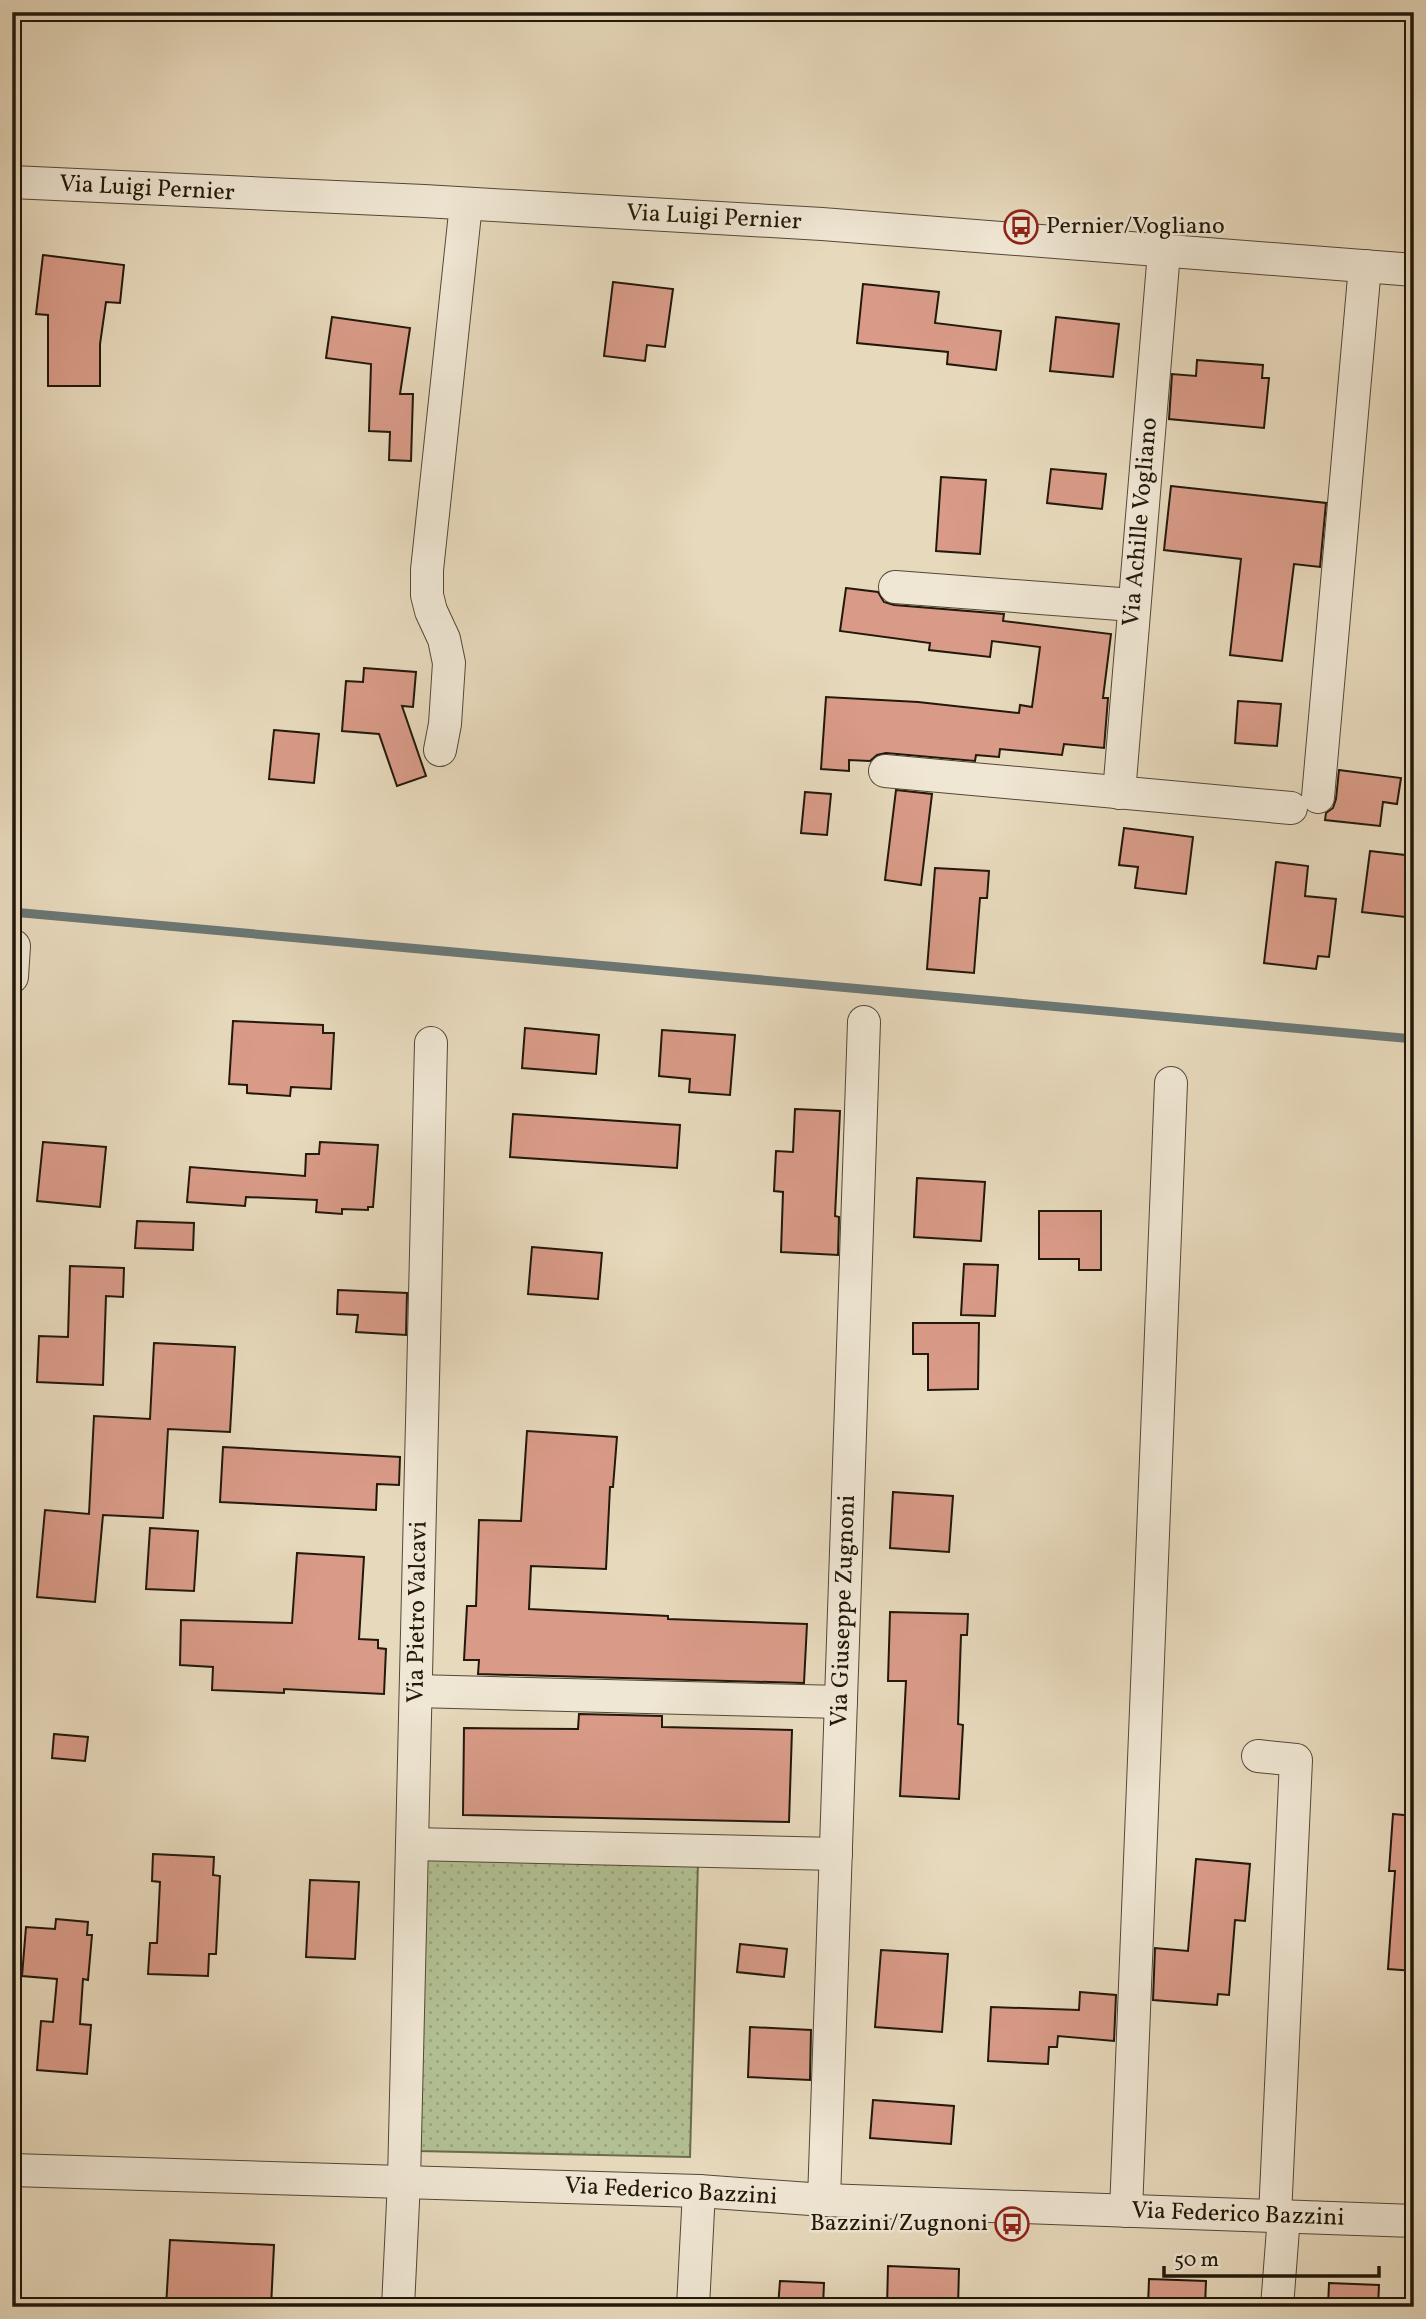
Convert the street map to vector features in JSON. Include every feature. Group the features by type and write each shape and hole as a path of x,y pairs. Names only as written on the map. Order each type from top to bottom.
{"street":[{"name":"Via Luigi Pernier","path":"12,182 822,224 1414,270"},
{"path":"440,750 445,724 449,663 444,639 431,611 427,570 466,204"},
{"name":"Via Achille Vogliano","path":"1119,793 1164,252"},
{"path":"885,771 1119,793 1305,802 1365,266"},
{"path":"895,587 1133,606"},
{"path":"12,977 14,946"},
{"name":"Via Giuseppe Zugnoni","path":"824,2200 864,1022"},
{"name":"Via Pietro Valcavi","path":"398,2307 404,2181 432,1043"},
{"path":"1126,2211 1171,1083"},
{"path":"416,1691 841,1702"},
{"path":"1258,1756 1296,1760 1277,2307"},
{"path":"412,1844 836,1854"},
{"name":"Via Federico Bazzini","path":"12,2170 699,2191 824,2200 1414,2221"},
{"path":"693,2307 699,2191"}],"green space":[{"path":"426,1855 698,1862 690,2157 418,2151"}],"building":[{"path":"43,255 124,265 120,303 106,302 100,344 100,386 48,386 48,315 36,314"},
{"path":"613,282 673,289 665,347 647,345 645,361 604,356"},
{"path":"863,284 939,292 935,323 1001,331 996,370 947,364 948,352 857,343"},
{"path":"332,317 410,328 400,394 413,394 411,461 389,460 390,432 369,431 371,364 326,358"},
{"path":"1056,317 1119,324 1113,377 1050,371"},
{"path":"1197,360 1263,365 1262,378 1269,378 1264,428 1169,419 1172,374 1196,376"},
{"path":"1051,469 1106,474 1102,509 1047,503"},
{"path":"941,477 986,480 980,554 936,551"},
{"path":"1171,486 1326,503 1320,567 1294,564 1282,661 1230,655 1241,559 1164,550"},
{"path":"846,588 878,592 884,602 894,605 1004,614 1003,621 1111,634 1103,698 1108,698 1104,748 1064,744 1062,755 1000,749 999,757 976,755 975,761 886,753 877,755 870,761 849,760 849,771 821,769 826,697 918,702 1019,713 1020,705 1032,707 1040,647 992,641 990,657 929,650 930,643 840,631"},
{"path":"364,668 416,672 413,707 402,706 426,776 397,786 379,734 342,731 346,681 363,682"},
{"path":"1238,701 1281,704 1277,746 1235,743"},
{"path":"274,730 319,734 314,783 269,779"},
{"path":"1339,770 1401,778 1397,804 1383,802 1380,826 1325,820 1326,813 1333,808 1336,799"},
{"path":"896,790 932,794 921,885 885,880"},
{"path":"805,792 831,794 827,835 801,833"},
{"path":"1124,828 1193,837 1186,894 1135,888 1138,867 1119,865"},
{"path":"1370,851 1414,856 1414,918 1362,912"},
{"path":"1276,862 1308,866 1305,896 1336,899 1329,957 1318,956 1316,969 1264,963"},
{"path":"935,868 989,871 987,898 980,898 974,973 927,969"},
{"path":"233,1021 323,1025 323,1033 334,1033 331,1089 291,1087 290,1096 247,1093 247,1085 229,1084"},
{"path":"525,1028 599,1035 596,1074 522,1068"},
{"path":"662,1030 735,1035 730,1095 689,1092 690,1079 659,1076"},
{"path":"795,1109 840,1111 835,1216 839,1217 838,1255 781,1252 783,1192 774,1191 776,1151 793,1152"},
{"path":"513,1114 680,1125 677,1168 510,1157"},
{"path":"43,1142 106,1147 100,1207 37,1201"},
{"path":"320,1142 378,1145 373,1207 368,1207 368,1210 342,1209 342,1214 316,1212 317,1200 246,1197 245,1206 187,1202 190,1167 305,1176 306,1154 319,1154"},
{"path":"917,1178 985,1182 981,1241 914,1237"},
{"path":"1039,1211 1101,1211 1101,1270 1079,1270 1079,1259 1039,1259"},
{"path":"137,1221 194,1223 193,1250 135,1248"},
{"path":"532,1247 602,1253 598,1299 528,1294"},
{"path":"964,1264 998,1265 995,1316 961,1315"},
{"path":"70,1266 124,1268 123,1297 106,1296 103,1385 37,1382 39,1336 68,1337"},
{"path":"338,1290 407,1293 406,1335 356,1332 358,1315 337,1314"},
{"path":"913,1323 979,1323 978,1389 928,1390 928,1354 913,1354"},
{"path":"154,1343 235,1347 230,1432 168,1429 163,1518 103,1515 95,1602 37,1597 45,1510 89,1514 94,1416 150,1419"},
{"path":"527,1431 617,1437 613,1487 610,1487 606,1569 531,1566 529,1609 668,1616 668,1619 807,1624 804,1683 478,1674 479,1660 464,1660 467,1606 476,1606 479,1520 521,1521"},
{"path":"223,1447 400,1457 399,1485 377,1484 376,1510 220,1502"},
{"path":"893,1492 953,1496 949,1552 890,1548"},
{"path":"150,1528 198,1531 194,1591 146,1589"},
{"path":"297,1553 364,1557 359,1639 378,1640 378,1648 386,1649 384,1694 284,1689 284,1693 212,1690 213,1667 180,1665 181,1620 292,1623"},
{"path":"890,1612 968,1614 967,1635 961,1635 958,1724 963,1725 959,1799 900,1796 906,1681 888,1681"},
{"path":"579,1714 662,1716 662,1727 792,1730 789,1822 463,1815 464,1728 578,1729"},
{"path":"54,1734 88,1737 85,1761 52,1758"},
{"path":"1393,1814 1414,1816 1414,1971 1388,1969 1395,1871 1389,1871"},
{"path":"153,1854 214,1857 213,1875 220,1876 216,1954 209,1954 208,1976 148,1974 150,1943 157,1943 160,1882 152,1881"},
{"path":"1196,1859 1250,1864 1245,1921 1235,1920 1229,1995 1218,1994 1217,2005 1153,2000 1155,1948 1188,1951"},
{"path":"310,1880 359,1882 355,1959 306,1957"},
{"path":"56,1919 88,1922 87,1935 92,1935 88,1980 83,1979 80,2024 91,2025 87,2074 37,2070 41,2021 53,2022 57,1979 22,1976 26,1927 55,1929"},
{"path":"740,1944 787,1949 784,1977 737,1972"},
{"path":"881,1950 948,1954 942,2032 875,2027"},
{"path":"1080,1992 1116,1995 1114,2041 1058,2036 1057,2047 1049,2047 1048,2064 988,2061 991,2007 1079,2010"},
{"path":"750,2027 811,2030 810,2080 748,2077"},
{"path":"873,2100 954,2106 951,2144 870,2138"},
{"path":"170,2240 274,2245 271,2307 166,2307"},
{"path":"888,2266 959,2269 958,2307 887,2307"},
{"path":"1149,2279 1206,2281 1205,2307 1148,2307"},
{"path":"780,2281 824,2283 823,2307 778,2307"},
{"path":"1329,2283 1379,2285 1378,2307 1328,2307"}],"waterway":[{"path":"12,912 1414,1039"}],"place":[{"name":"Pernier/Vogliano","path":"1021,227"},
{"name":"Bazzini/Zugnoni","path":"1012,2224"}]}
